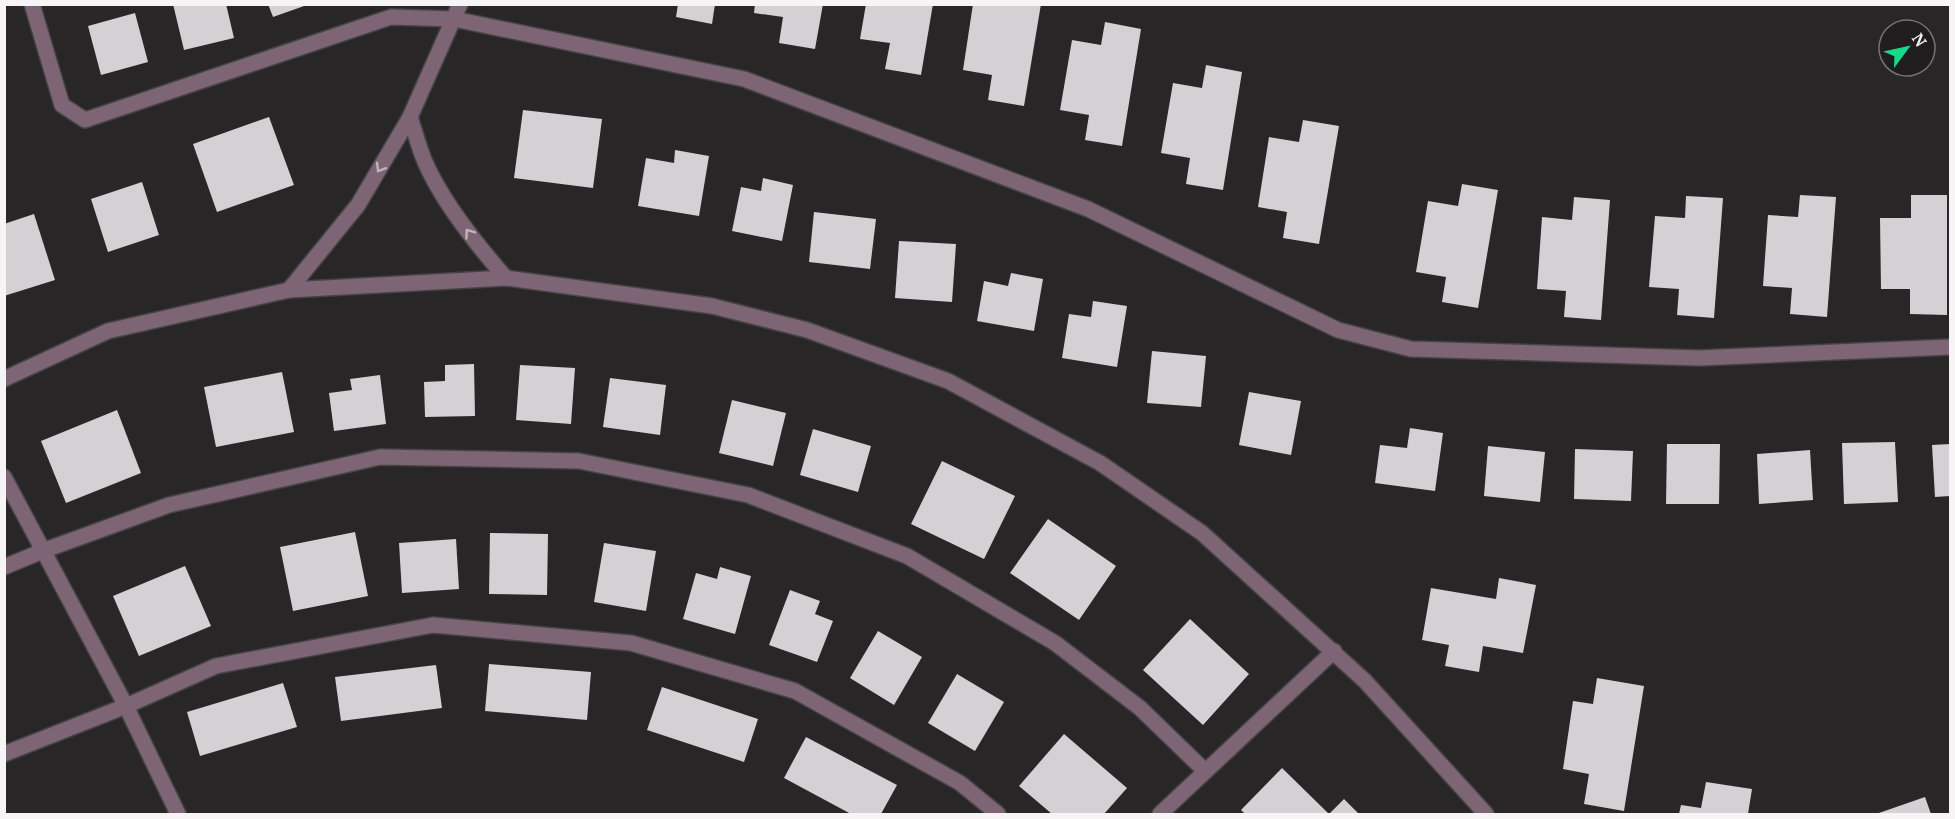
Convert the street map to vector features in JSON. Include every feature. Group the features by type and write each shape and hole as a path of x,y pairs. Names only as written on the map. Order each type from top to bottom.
{"street":[{"path":"32,4 63,105 85,120 391,16 457,12 744,79 1088,209 1338,330 1411,349 1699,358 1950,347"},
{"path":"289,290 358,206 410,117 457,12"},
{"path":"410,117 425,162 453,210 479,247 506,278"},
{"path":"4,379 108,331 289,290 506,278 712,306 807,330 948,381 1100,463 1202,533 1365,681 1486,814"},
{"path":"4,567 169,505 380,457 579,460 748,495 907,556 1054,643 1140,708 1205,771"},
{"path":"4,477 45,550 126,706 178,814"},
{"path":"4,754 126,706 216,666 433,625 631,643 795,691 960,783 998,814"},
{"path":"1160,814 1334,651"}],"building":[{"path":"173,4 226,4 234,38 184,50"},
{"path":"268,4 307,4 307,5 273,17"},
{"path":"678,4 715,4 712,24 676,17"},
{"path":"755,4 823,4 815,49 779,43 783,17 754,13"},
{"path":"866,4 933,4 921,75 885,69 890,43 860,39"},
{"path":"973,4 1041,4 1024,106 988,100 992,75 963,70"},
{"path":"135,13 148,62 101,75 88,26"},
{"path":"1105,22 1141,29 1122,146 1085,140 1089,115 1060,110 1072,40 1101,45"},
{"path":"1206,65 1242,72 1223,190 1186,184 1190,158 1161,153 1173,83 1202,88"},
{"path":"523,110 602,119 593,188 514,178"},
{"path":"269,117 294,185 217,212 193,144"},
{"path":"1303,120 1339,126 1319,244 1283,238 1287,212 1258,207 1269,137 1299,142"},
{"path":"675,150 709,156 699,216 638,206 646,158 674,163"},
{"path":"763,178 793,185 782,241 732,231 741,187 761,191"},
{"path":"142,182 159,235 108,252 91,199"},
{"path":"1462,184 1498,190 1478,308 1442,302 1446,277 1416,272 1428,201 1458,206"},
{"path":"1800,195 1836,197 1827,317 1790,314 1792,288 1763,286 1768,215 1798,217"},
{"path":"1911,195 1947,195 1947,315 1910,314 1910,289 1881,289 1880,218 1911,218"},
{"path":"1686,196 1723,198 1714,318 1677,315 1679,289 1649,287 1655,216 1685,218"},
{"path":"1574,197 1610,200 1601,320 1564,317 1566,291 1537,289 1542,217 1572,220"},
{"path":"814,212 876,219 870,269 809,262"},
{"path":"34,214 55,280 4,296 4,224"},
{"path":"899,241 956,244 952,302 895,298"},
{"path":"1011,273 1043,279 1034,331 977,321 984,281 1008,286"},
{"path":"1093,301 1127,306 1117,367 1062,358 1069,314 1091,317"},
{"path":"1152,351 1206,356 1201,407 1147,403"},
{"path":"474,364 475,416 425,417 424,382 445,381 445,365"},
{"path":"520,365 575,368 571,424 516,420"},
{"path":"282,372 294,432 216,447 204,387"},
{"path":"380,375 386,424 334,431 329,393 352,390 350,379"},
{"path":"610,378 666,385 660,435 603,427"},
{"path":"1249,392 1301,401 1291,455 1239,445"},
{"path":"732,400 786,413 773,466 719,453"},
{"path":"117,410 141,473 66,503 41,441"},
{"path":"1410,428 1443,433 1435,491 1375,483 1380,445 1407,448"},
{"path":"813,429 871,446 858,492 800,475"},
{"path":"1895,442 1898,502 1844,504 1842,443"},
{"path":"1667,444 1720,444 1719,504 1666,504"},
{"path":"1950,444 1950,496 1935,497 1932,445"},
{"path":"1488,446 1545,452 1540,502 1484,496"},
{"path":"1575,449 1633,451 1631,501 1574,499"},
{"path":"1810,450 1813,500 1759,504 1757,454"},
{"path":"942,461 1015,496 984,559 911,524"},
{"path":"1048,519 1116,566 1079,620 1010,573"},
{"path":"355,532 368,596 293,611 280,547"},
{"path":"490,533 548,534 547,595 489,594"},
{"path":"456,539 459,589 402,593 399,543"},
{"path":"604,543 656,551 646,611 594,602"},
{"path":"185,566 211,626 139,656 113,596"},
{"path":"720,567 751,576 735,634 683,619 696,573 717,579"},
{"path":"1499,578 1536,585 1523,653 1483,646 1479,672 1445,666 1449,645 1422,640 1431,588 1496,599"},
{"path":"790,590 820,601 815,614 833,621 817,662 769,645"},
{"path":"1190,619 1249,674 1203,725 1143,670"},
{"path":"878,631 922,657 894,705 850,678"},
{"path":"489,664 591,672 587,720 485,711"},
{"path":"436,665 442,708 341,721 335,677"},
{"path":"957,674 1004,702 975,751 928,723"},
{"path":"1597,678 1644,686 1624,811 1584,804 1589,774 1563,769 1573,701 1593,704"},
{"path":"283,683 297,727 200,756 187,712"},
{"path":"662,687 758,719 744,762 647,730"},
{"path":"1064,734 1127,788 1104,814 1052,814 1019,786"},
{"path":"806,737 897,785 881,814 851,814 784,778"},
{"path":"1282,768 1329,814 1245,814 1241,810"},
{"path":"1706,782 1752,789 1748,814 1679,814 1681,805 1701,808"},
{"path":"1925,797 1931,814 1876,814"},
{"path":"1344,799 1359,814 1329,814"}]}
